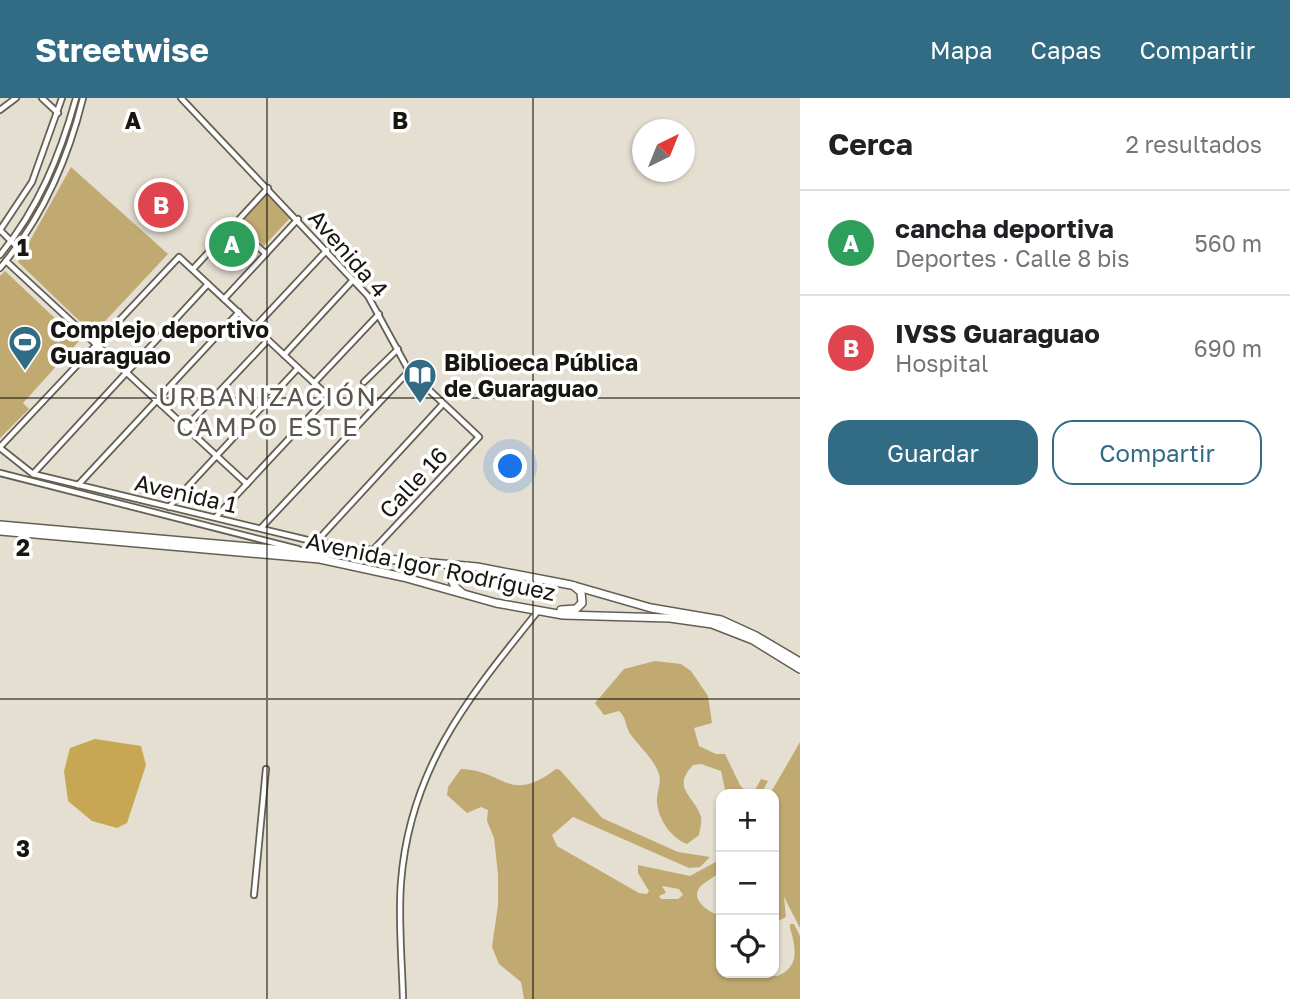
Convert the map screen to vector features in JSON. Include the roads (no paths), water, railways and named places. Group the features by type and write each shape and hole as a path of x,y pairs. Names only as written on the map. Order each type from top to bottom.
{"highway":[{"name":"Avenida Igor Rodríguez","path":"0,525 467,565 571,585 651,608 731,624 800,663"},
{"name":"Avenida Igor Rodríguez","path":"0,531 320,559 403,577 470,597 563,615 670,618 712,624 753,640 800,669"},
{"path":"467,565 456,570 451,578 454,587 470,597"},
{"path":"529,609 576,609 582,603 583,596 571,585"}],"street":[{"path":"0,110 16,98"},
{"path":"42,98 58,113"},
{"path":"16,246 0,230 32,182 62,98"},
{"path":"0,256 36,203 54,168 76,98"},
{"path":"0,268 56,177 83,98"},
{"name":"Avenida 4","path":"181,98 327,250 379,314 409,371 479,437"},
{"path":"192,269 268,188"},
{"path":"225,299 298,219"},
{"path":"234,225 266,254"},
{"path":"255,327 327,250"},
{"path":"0,448 176,257 326,394 326,399 215,518"},
{"path":"6,261 247,484"},
{"path":"284,355 353,280"},
{"path":"33,474 208,284"},
{"path":"78,485 239,312"},
{"path":"314,383 379,314"},
{"path":"186,427 268,340"},
{"path":"364,383 398,349"},
{"path":"169,507 298,368"},
{"path":"261,529 409,371"},
{"path":"316,542 442,405"},
{"name":"Calle 16","path":"373,550 479,437"},
{"name":"Avenida 1","path":"0,448 33,474 316,542 373,550"},
{"path":"0,473 309,551"},
{"path":"403,999 401,881 418,800 453,721 538,610"},
{"path":"254,895 266,769"}],"place":[{"name":"IVSS Guaraguao","path":"161,205"},
{"name":"cancha deportiva","path":"232,244"},
{"name":"Complejo deportivo Guaraguao","path":"25,372"},
{"name":"Biblioeca Pública de Guaraguao","path":"420,405"}],"district":[{"name":"URBANIZACIÓN CAMPO ESTE","path":"268,411"}]}
